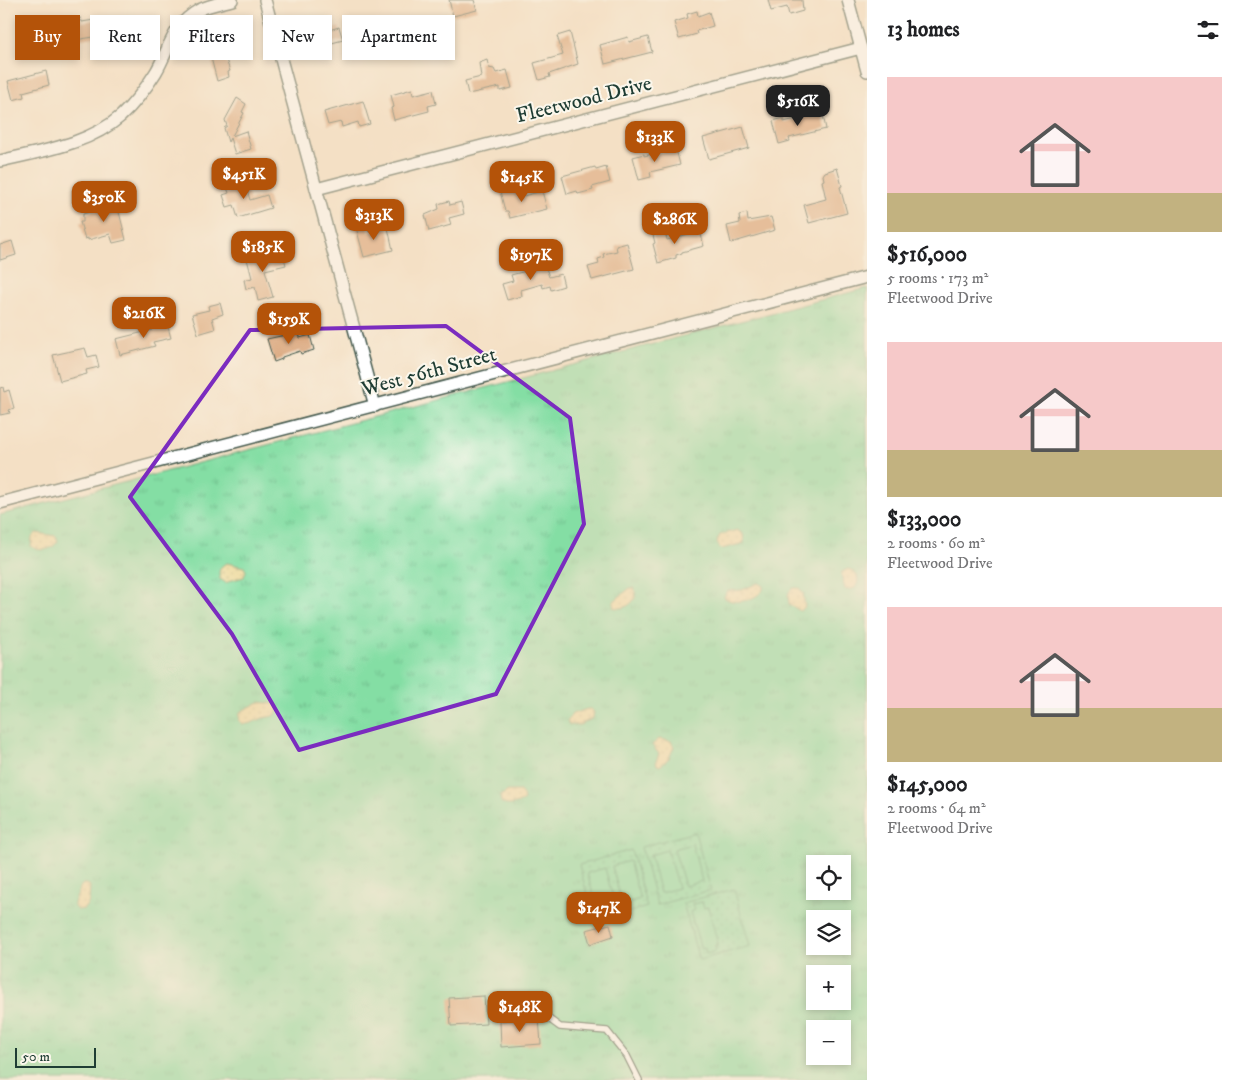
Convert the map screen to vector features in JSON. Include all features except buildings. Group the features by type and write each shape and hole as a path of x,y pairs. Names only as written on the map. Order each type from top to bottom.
{"street":[{"path":"0,161 75,142 111,124 130,108 145,89 180,25 200,10 232,0"},
{"path":"265,0 374,406"},
{"path":"848,0 867,71"},
{"name":"Fleetwood Drive","path":"316,189 861,48"},
{"name":"West 56th Street","path":"0,504 867,277"}],"lane":[{"path":"503,1006 530,1004 560,1027 607,1031 627,1056 639,1080"}],"highlighted area":[{"path":"446,326 570,418 584,524 496,694 299,750 232,634 130,497 250,330"}],"green space":[{"path":"867,288 867,1080 0,1080 0,515"},
{"path":"695,832 711,890 657,905 641,847"},
{"path":"692,844 702,881 685,886 674,849"},
{"path":"631,850 647,907 595,922 579,865"},
{"path":"667,850 678,888 660,893 650,855"},
{"path":"629,861 640,899 622,904 612,866"},
{"path":"605,868 615,906 598,911 587,873"},
{"path":"734,889 750,946 699,960 683,903"},
{"path":"702,902 704,908 708,907 718,944 715,945 716,951 706,954 705,948 701,949 690,912 694,910 692,904"}],"sand":[{"path":"737,530 743,534 744,543 722,549 719,548 717,541 720,535"},
{"path":"36,533 56,536 58,541 53,547 46,550 34,548 31,546 32,537"},
{"path":"227,563 244,567 246,571 244,577 226,583 220,579 220,570"},
{"path":"848,569 856,574 858,582 855,588 847,590 845,589 841,574"},
{"path":"758,583 763,585 763,590 755,597 744,601 733,601 724,597 727,591 742,590"},
{"path":"630,588 634,588 636,592 633,601 622,608 613,607 614,601"},
{"path":"793,588 799,588 803,593 805,607 800,611 789,604 789,593"},
{"path":"259,702 275,704 278,707 275,715 247,724 240,722 240,712"},
{"path":"591,709 594,712 593,718 580,725 569,725 567,721 572,714"},
{"path":"659,739 671,741 674,747 669,758 660,766 657,765 656,761 659,754 652,745"},
{"path":"508,791 520,791 524,800 512,805 503,804 500,796"},
{"path":"83,884 90,886 89,902 84,909 77,910 74,907 74,902"}]}
